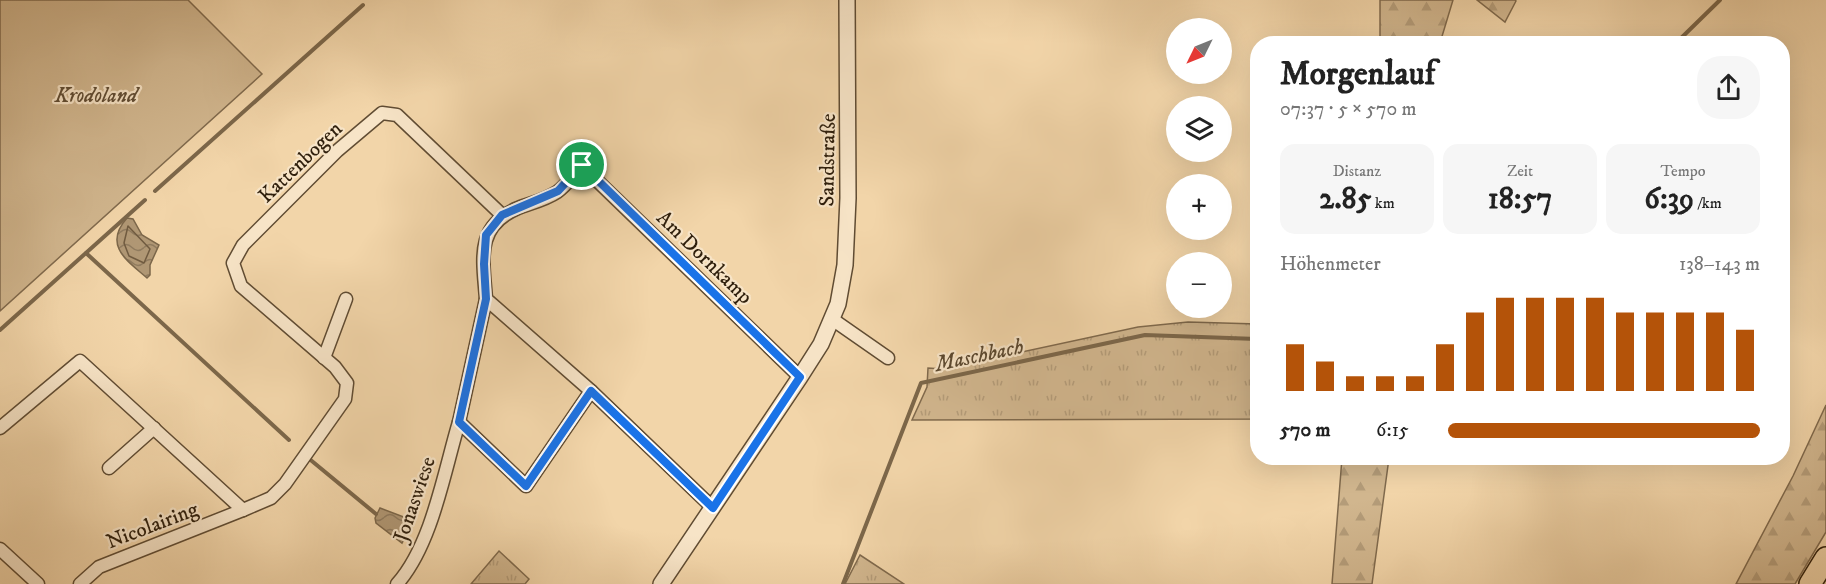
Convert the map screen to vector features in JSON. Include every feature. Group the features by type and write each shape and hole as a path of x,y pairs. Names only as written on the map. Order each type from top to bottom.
{"highway":[{"path":"1810,584 1826,558"}],"street":[{"name":"Sandstraße","path":"661,584 800,377 838,304 845,265 848,198 847,0"},
{"name":"Kattenbogen","path":"300,462 345,399 347,382 335,367 241,286 233,263 243,245 337,151 382,113 396,116 502,215"},
{"name":"Am Dornkamp","path":"502,215 558,191 582,165 800,377"},
{"name":"Jonaswiese","path":"397,584 409,571 428,526 459,422 486,299 484,264 486,235 502,215"},
{"path":"324,358 346,299"},
{"path":"486,299 591,391 713,508"},
{"path":"832,319 888,358"},
{"name":"Nicolairing","path":"0,428 80,361 243,510"},
{"path":"459,422 526,486 591,391"},
{"path":"109,468 154,428"},
{"name":"Nicolairing","path":"80,584 99,567 271,498 285,484 300,462"},
{"path":"0,549 38,584"}],"green space":[{"name":"Krodoland","path":"0,0 188,0 262,74 0,311"},
{"path":"1380,0 1453,0 1442,36 1380,36"},
{"path":"1477,0 1515,0 1516,1 1505,22"},
{"path":"1188,322 1250,324 1250,419 912,420 927,387 928,368 943,369 1138,327"},
{"path":"1826,405 1826,532 1795,584 1736,584 1793,476"},
{"path":"1341,465 1388,465 1372,584 1332,584"},
{"path":"499,551 529,579 525,584 471,584"},
{"path":"860,555 904,584 845,584"}],"water":[{"path":"127,218 133,219 142,235 159,245 147,278 126,259 118,245 117,237 120,228"},
{"path":"380,508 409,519 408,532 402,543 376,523 375,518"}],"waterway":[{"name":"Maschbach","path":"1683,36 1720,0"},
{"path":"155,191 363,5"},
{"path":"0,330 145,200"},
{"path":"86,253 289,440"},
{"name":"Maschbach","path":"843,584 921,383 1145,335 1250,339"},
{"path":"307,457 376,514"}],"route":[{"path":"582,165 800,377 713,508 591,391 526,486 459,422 486,299 484,264 486,235 502,215 543,200 558,191 582,165"}]}
